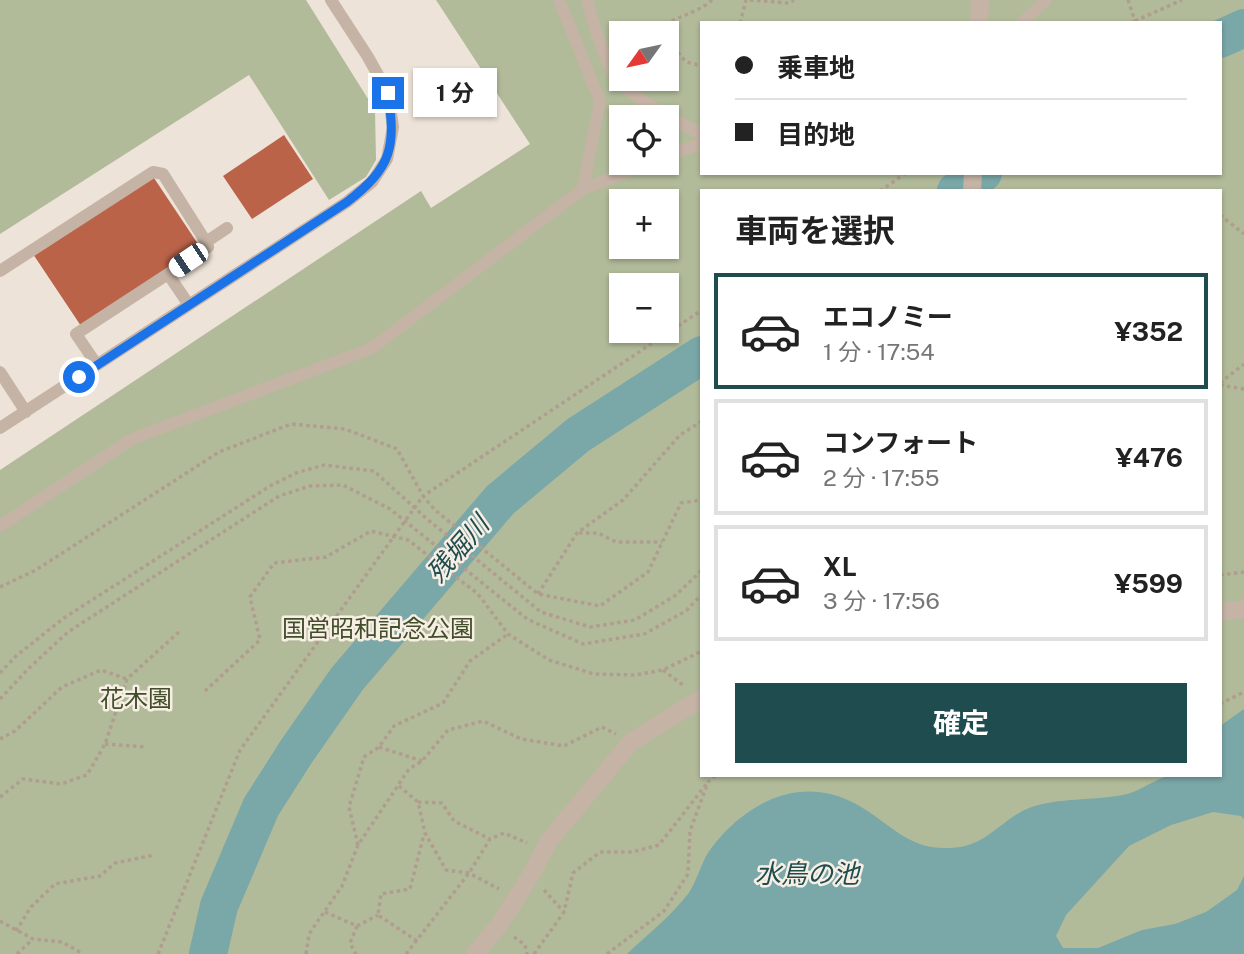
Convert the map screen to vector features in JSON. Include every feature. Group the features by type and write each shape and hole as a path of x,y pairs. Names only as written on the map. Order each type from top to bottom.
{"street":[{"path":"979,21 980,0"},
{"path":"1222,612 1244,609"},
{"path":"475,954 516,899 548,842 631,742 700,700"}],"lane":[{"path":"0,428 347,202 372,182 387,159 393,127 388,93 331,0"},
{"path":"559,0 600,101 583,189"},
{"path":"587,0 601,45 617,80 662,112 700,134"},
{"path":"1024,21 1046,0"},
{"path":"679,152 700,144"},
{"path":"0,271 153,172 163,174 208,247 76,334 97,365"},
{"path":"0,526 132,439 372,348 583,189 619,175"},
{"path":"206,242 228,228"},
{"path":"168,274 189,305"},
{"path":"0,372 26,412"}],"path":[{"path":"700,65 684,61 670,41 674,20 701,10 712,0"},
{"path":"741,21 748,0 789,3 794,0"},
{"path":"1128,0 1133,21"},
{"path":"1135,21 1182,0"},
{"path":"883,189 903,175"},
{"path":"1222,216 1244,234"},
{"path":"1238,227 1244,227"},
{"path":"158,954 240,750 423,496 700,311"},
{"path":"1222,382 1244,365"},
{"path":"1222,384 1244,389"},
{"path":"538,594 577,533 623,500 680,435 700,422"},
{"path":"0,587 36,570 219,452 291,424 345,429 397,449 423,496 435,510 538,594 600,606 648,572 681,503 700,498"},
{"path":"0,673 16,656 64,618 270,486 296,473 324,465 374,471 427,519 541,612 590,628 635,620 676,595 700,572"},
{"path":"0,699 68,632 279,496 310,486 343,485 390,509 527,619 583,644 644,634 686,611 700,596"},
{"path":"205,691 260,640 250,597 274,563 326,557 371,531 408,540 478,594 508,634 549,660 594,674 635,676 663,670 700,652"},
{"path":"577,533 598,533 616,542 662,542"},
{"path":"1222,575 1244,572"},
{"path":"0,797 23,779 61,784 86,775 105,744 127,679 181,630"},
{"path":"358,845 349,807 363,757 379,747 394,726 443,703 470,661 508,634"},
{"path":"0,739 15,732 62,687 101,670 127,679"},
{"path":"663,670 700,698"},
{"path":"1222,703 1244,692"},
{"path":"306,954 309,934 342,886 358,845 409,769 422,761 448,730 483,721 521,739 564,746 602,727 631,742"},
{"path":"105,744 147,747"},
{"path":"379,747 422,761"},
{"path":"534,954 565,912 573,873 600,852 632,852 659,845 714,777"},
{"path":"607,954 664,911 688,874 690,831 708,782"},
{"path":"399,786 418,802 425,833 446,870 469,873 516,899"},
{"path":"418,802 442,803 454,821 490,839"},
{"path":"378,915 381,894 410,889 425,833"},
{"path":"406,954 469,873 490,839 504,833 544,850"},
{"path":"16,931 31,907 55,884 100,876 115,863 154,855"},
{"path":"531,875 565,912"},
{"path":"325,912 357,926"},
{"path":"356,954 350,943 357,926 378,915"},
{"path":"378,915 417,941"},
{"path":"0,921 33,939 62,942 83,954"},
{"path":"17,954 33,939"}],"green space":[{"path":"0,0 306,0 375,110 376,160 366,177 329,200 249,75 0,234"},
{"name":"国営昭和記念公園","path":"436,0 1244,0 1244,954 0,954 0,470 421,191 431,208 530,144"}],"water":[{"name":"水鳥の池","path":"1244,709 1244,819 1241,816 1213,812 1171,825 1129,846 1066,915 1056,936 1063,948 1098,948 1142,930 1175,924 1206,912 1237,890 1244,876 1244,954 627,954 667,918 688,894 708,852 726,831 758,806 776,797 815,792 835,795 870,812 915,842 943,848 960,847 988,836 1029,808 1064,801 1123,795 1165,777 1222,777 1222,725"}],"building":[{"path":"284,135 313,179 252,219 223,176"},
{"path":"152,175 202,250 83,329 33,254"}],"waterway":[{"name":"残堀川","path":"1222,38 1244,28"},
{"name":"残堀川","path":"959,189 980,175"},
{"name":"残堀川","path":"208,954 219,906 261,807 347,679 500,500 578,435 700,356"}],"route":[{"path":"79,377 347,202 372,182 387,159 393,127 388,93"}],"park label":[{"name":"花木園","path":"136,699"}]}
